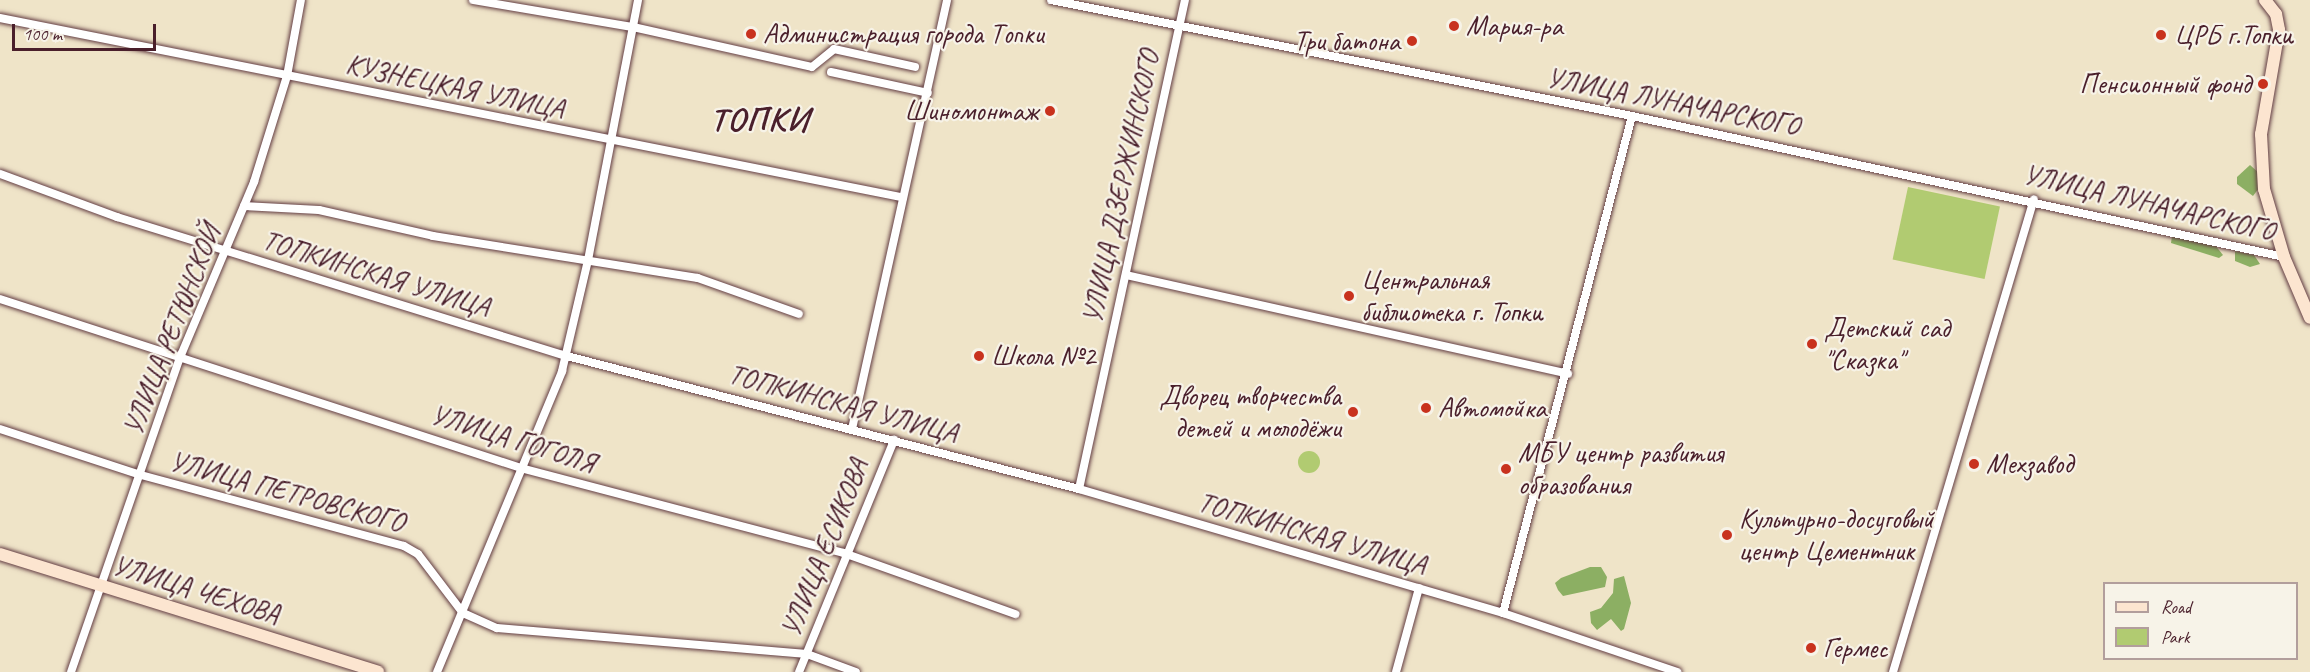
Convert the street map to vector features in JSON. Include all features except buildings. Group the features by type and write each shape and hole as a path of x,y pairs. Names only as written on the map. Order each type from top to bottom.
{"street":[{"name":"УЛИЦА РЕТЮНСКОЙ","path":"71,672 181,356 244,206 287,76 302,0"},
{"path":"473,0 633,27 812,67 834,50 915,67"},
{"path":"437,672 524,469 562,371 563,355 588,260 609,141 638,0"},
{"path":"852,429 901,197 928,93 947,0"},
{"name":"УЛИЦА ЛУНАЧАРСКОГО","path":"1051,0 1632,116 2034,200 2284,257"},
{"name":"УЛИЦА ДЗЕРЖИНСКОГО","path":"1079,489 1185,0"},
{"path":"2270,2 2279,30 2260,150 2265,189 2284,257 2310,318"},
{"name":"КУЗНЕЦКАЯ УЛИЦА","path":"0,18 609,141 901,197"},
{"path":"831,72 928,93"},
{"path":"1503,613 1568,374 1632,116"},
{"name":"ТОПКИНСКАЯ УЛИЦА","path":"0,174 117,217 563,355 1079,489 1503,613 1677,672"},
{"path":"1893,672 2034,200"},
{"name":"ТОПКИНСКАЯ УЛИЦА","path":"244,206 319,210 433,236 698,278 799,314"},
{"path":"1126,274 1568,374"},
{"name":"УЛИЦА ГОГОЛЯ","path":"0,299 524,469 844,553 1014,614"},
{"name":"УЛИЦА ПЕТРОВСКОГО","path":"0,429 141,475 404,546 418,554 463,613 497,628 526,633 807,654 856,672"},
{"name":"УЛИЦА ЕСИКОВА","path":"799,672 844,553 894,440"},
{"name":"УЛИЦА ЧЕХОВА","path":"0,554 378,672"},
{"path":"1396,672 1419,588"}],"green space":[{"path":"2250,165 2259,173 2259,188 2253,196 2237,184 2237,177"},
{"path":"1908,187 2000,207 1985,279 1893,259"},
{"path":"2172,236 2215,245 2223,255 2219,258 2171,243"},
{"path":"2235,251 2254,255 2260,264 2250,267 2235,261"},
{"path":"1309,451 1317,454 1320,462 1317,470 1309,473 1301,470 1298,462 1301,454"},
{"path":"1590,567 1601,567 1607,577 1605,587 1563,596 1555,583 1561,578"},
{"path":"1624,576 1631,603 1624,629 1621,631 1611,619 1597,630 1591,623 1590,612 1601,608 1613,593 1614,579"}],"place":[{"name":"Мария-ра","path":"1454,26"},
{"name":"Администрация города Топки","path":"751,34"},
{"name":"ЦРБ г.Топки","path":"2161,35"},
{"name":"Три батона","path":"1412,41"},
{"name":"Пенсионный фонд","path":"2263,84"},
{"name":"Шиномонтаж","path":"1050,111"},
{"name":"Центральная библиотека г. Топки","path":"1349,296"},
{"name":"Детский сад \"Сказка\"","path":"1812,344"},
{"name":"Школа №2","path":"979,356"},
{"name":"Автомойка","path":"1426,408"},
{"name":"Дворец творчества детей и молодёжи","path":"1353,412"},
{"name":"Мехзавод","path":"1974,464"},
{"name":"МБУ центр развития образования","path":"1506,469"},
{"name":"Культурно-досуговый центр Цементник","path":"1727,535"},
{"name":"Гермес","path":"1811,648"}],"district":[{"name":"ТОПКИ","path":"760,119"}]}
